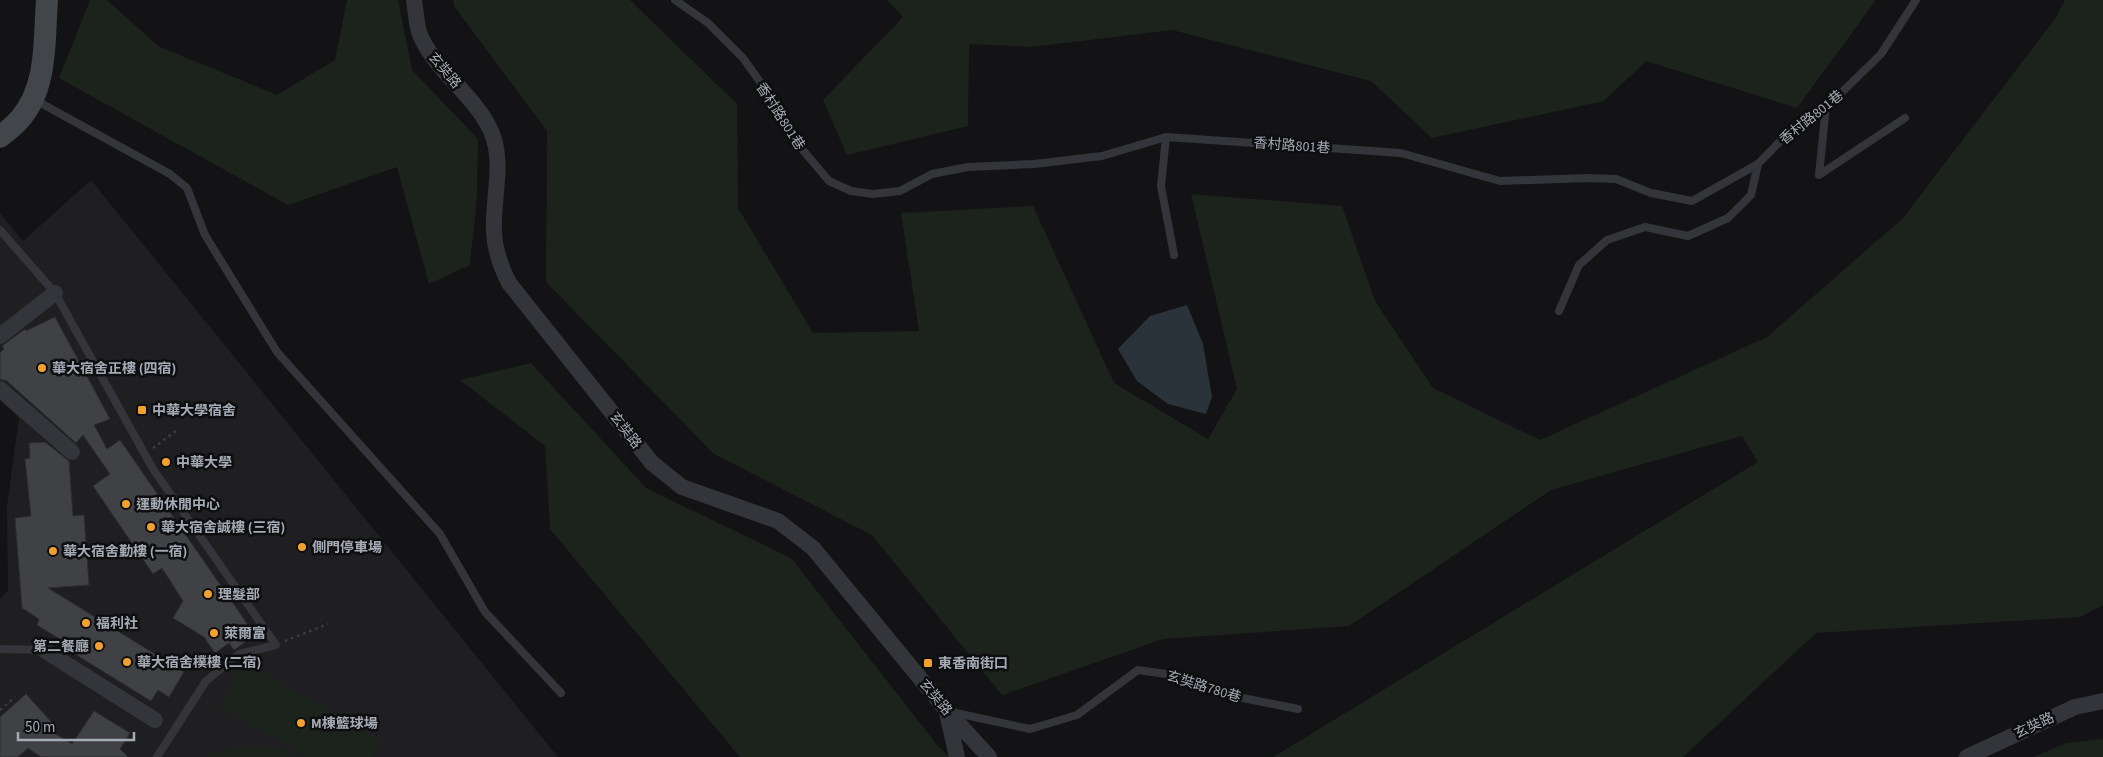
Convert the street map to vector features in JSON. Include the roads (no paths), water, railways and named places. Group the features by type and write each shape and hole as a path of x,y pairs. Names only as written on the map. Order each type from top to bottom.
{"main road":[{"path":"0,137 20,118 33,99 44,56 48,0"}],"street":[{"name":"玄奘路","path":"414,0 420,36 436,63 475,104 491,131 497,153 494,233 500,266 509,283 652,463 682,487 778,521 813,548 947,711 989,757"},
{"path":"0,336 55,293"},
{"path":"0,389 72,452"},
{"path":"44,650 155,720"},
{"name":"玄奘路","path":"1967,757 2074,707 2103,701"},
{"path":"947,711 957,757"}],"lane":[{"name":"香村路801巷","path":"676,0 708,24 743,58 778,107 796,142 829,180 851,192 873,194 900,191 932,174 968,167 1034,164 1102,156 1166,137 1401,152 1500,181 1616,179 1651,193 1692,201 1758,164 1791,130 1826,106 1881,54 1916,0"},
{"path":"33,99 170,174 187,188 204,235 277,352 440,534 485,612 562,694"},
{"path":"1826,106 1818,175 1905,118"},
{"path":"1166,137 1161,186 1174,256"},
{"path":"1559,311 1579,265 1607,240 1645,227 1688,236 1728,218 1751,195 1758,164"},
{"path":"0,230 55,293 153,469 276,645 239,654 206,680 157,757"},
{"path":"0,649 44,650"},
{"name":"玄奘路780巷","path":"947,711 1030,729 1077,715 1138,670 1173,675 1228,695 1298,709"}],"place":[{"name":"華大宿舍正樓 (四宿)","path":"42,368"},
{"name":"中華大學宿舍","path":"142,410"},
{"name":"中華大學","path":"166,462"},
{"name":"運動休閒中心","path":"126,504"},
{"name":"華大宿舍誠樓 (三宿)","path":"151,527"},
{"name":"側門停車場","path":"302,547"},
{"name":"華大宿舍勤樓 (一宿)","path":"53,551"},
{"name":"理髮部","path":"208,594"},
{"name":"福利社","path":"86,623"},
{"name":"萊爾富","path":"214,633"},
{"name":"第二餐廳","path":"99,646"},
{"name":"華大宿舍樸樓 (二宿)","path":"127,662"},
{"name":"東香南街口","path":"928,663"},
{"name":"M棟籃球場","path":"301,723"}]}
